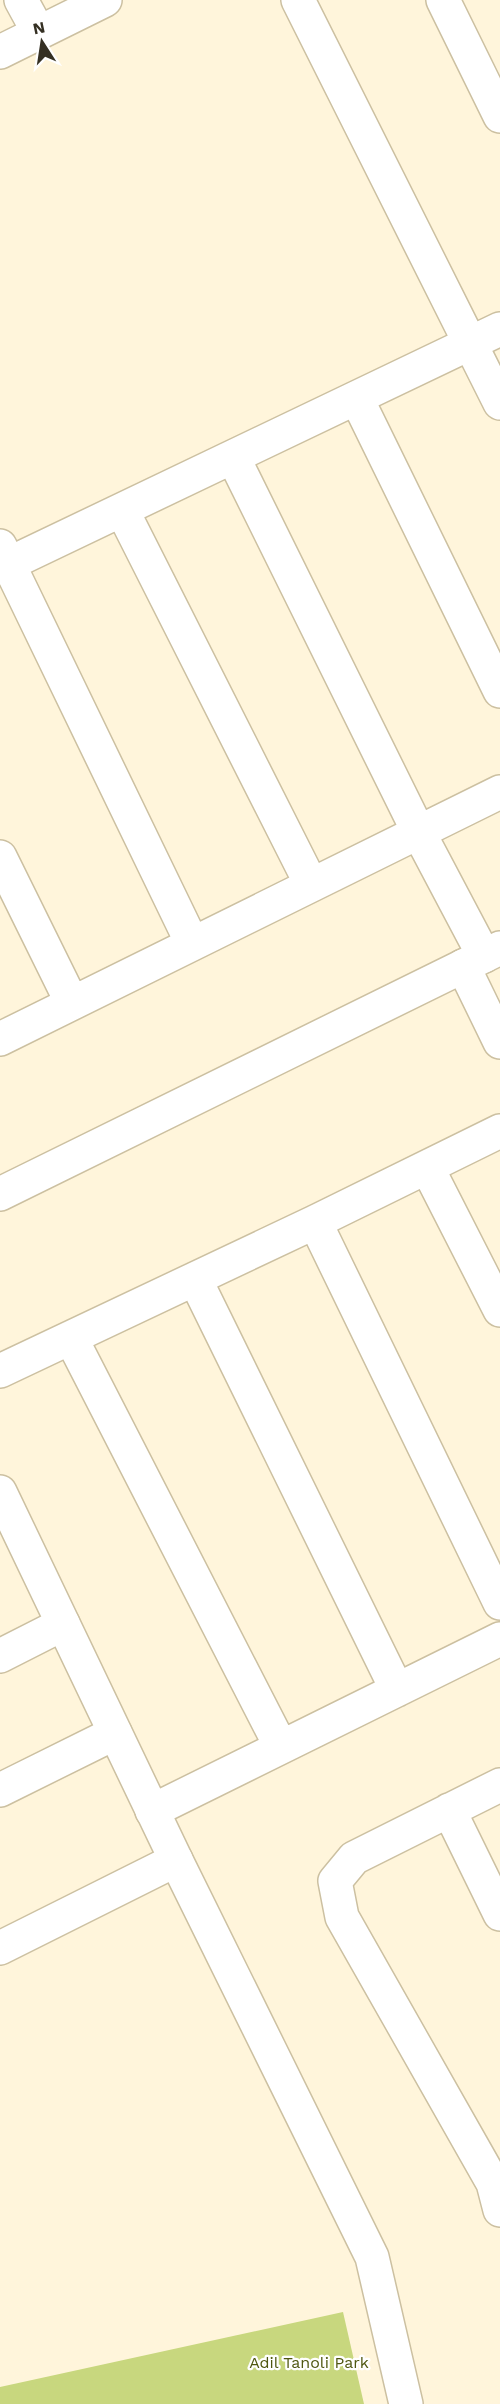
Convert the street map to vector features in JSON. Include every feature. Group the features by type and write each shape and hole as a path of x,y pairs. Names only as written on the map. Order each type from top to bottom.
{"street":[{"path":"21,0 39,33"},
{"path":"0,52 105,0"},
{"path":"298,0 500,403"},
{"path":"443,0 500,116"},
{"path":"192,943 3,559 122,510 500,329"},
{"path":"357,399 500,691"},
{"path":"233,457 482,956 500,1042"},
{"path":"122,510 311,885"},
{"path":"0,1039 500,792"},
{"path":"0,857 72,1003"},
{"path":"0,1194 482,956"},
{"path":"0,1371 315,1222 500,1131"},
{"path":"427,1167 500,1310"},
{"path":"315,1222 500,1603"},
{"path":"195,1279 397,1690"},
{"path":"71,1338 281,1747"},
{"path":"2,1500 152,1811 372,2257 406,2404"},
{"path":"0,1656 63,1624"},
{"path":"152,1811 500,1639"},
{"path":"0,1790 115,1733"},
{"path":"498,2191 342,1917 334,1881 354,1858 500,1785"},
{"path":"449,1810 500,1914"},
{"path":"0,1948 176,1860"}],"green space":[{"name":"Adil Tanoli Park","path":"343,2312 364,2404 0,2404 0,2387"}]}
